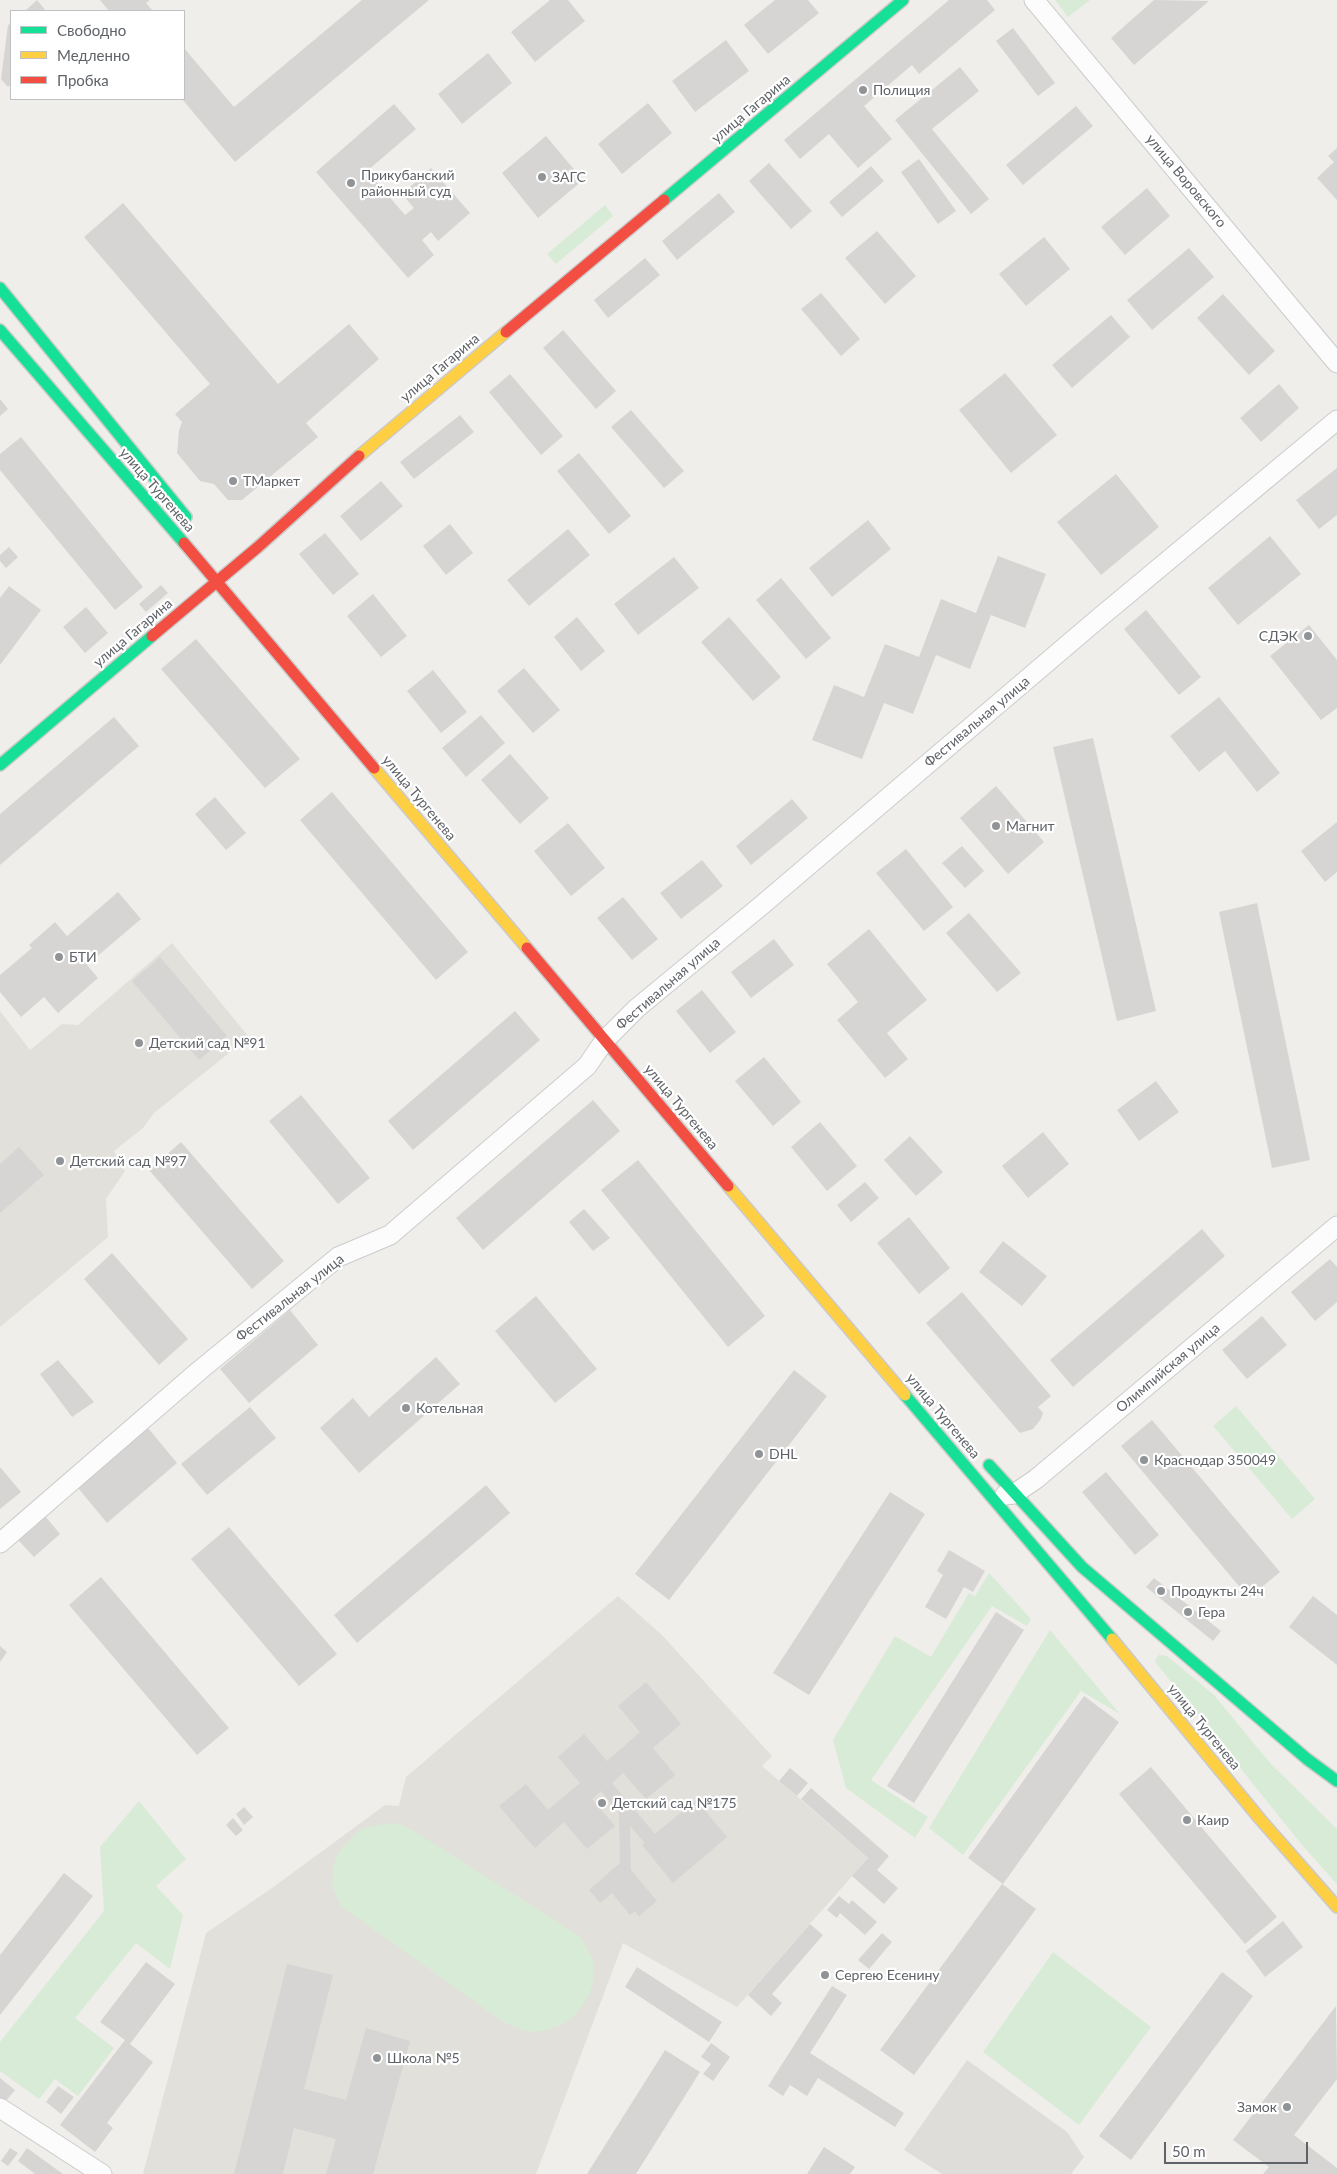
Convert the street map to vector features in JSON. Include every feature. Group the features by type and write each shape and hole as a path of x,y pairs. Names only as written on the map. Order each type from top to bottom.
{"main road":[{"name":"улица Гагарина","path":"0,765 216,582 228,566 903,0"},
{"name":"улица Тургенева","path":"0,288 191,523"},
{"name":"улица Тургенева","path":"0,330 216,582 615,1031 992,1498 1260,1819 1337,1906"},
{"path":"228,566 240,581"},
{"name":"улица Тургенева","path":"983,1457 1014,1494 1082,1567 1182,1650 1307,1759 1337,1781"},
{"path":"1159,1645 1167,1645 1182,1650"},
{"path":"1147,1665 1153,1689"}],"street":[{"name":"улица Воровского","path":"1034,0 1337,363"},
{"name":"Фестивальная улица","path":"0,1543 200,1370 338,1257 390,1235 586,1066 615,1031 1337,420"},
{"name":"Олимпийская улица","path":"992,1498 1014,1494 1036,1479 1337,1226"},
{"path":"0,2108 102,2174"}],"shaded area":[{"path":"172,943 249,1037 154,1113 143,1128 114,1151 125,1171 106,1199 108,1237 0,1327 0,1011 30,1050 62,1024 78,1025"},
{"path":"618,1596 662,1635 772,1756 762,1766 868,1858 737,2007 623,1943 536,2174 143,2174 206,1933 272,1888 385,1805 399,1806 406,1777"},
{"path":"967,2060 1067,2132 1084,2157 1071,2174 942,2174 904,2150"}],"green space":[{"path":"1055,0 1090,0 1068,17"},
{"path":"605,205 613,216 556,264 547,254"},
{"path":"1236,1406 1315,1499 1292,1519 1213,1426"},
{"path":"989,1573 1031,1619 1027,1626 992,1606 871,1780 928,1817 915,1838 846,1788 833,1740 895,1636 931,1657 969,1593 975,1596"},
{"path":"1050,1630 1120,1714 1081,1691 963,1855 929,1828"},
{"path":"1159,1655 1167,1656 1214,1695 1271,1764 1337,1829 1337,1884 1302,1845 1156,1663 1155,1660"},
{"path":"139,1801 186,1859 156,1886 183,1915 170,1969 136,1943 75,2018 114,2048 78,2096 55,2079 39,2099 0,2071 0,2042 104,1911 100,1847"},
{"path":"389,1823 402,1825 414,1831 581,1937 593,1960 594,1974 592,1987 587,1999 574,2016 562,2025 547,2030 531,2032 516,2028 502,2021 341,1906 332,1886 334,1864 338,1853 363,1828"},
{"path":"1053,1952 1151,2027 1079,2125 983,2052"}],"building":[{"path":"37,0 45,10 26,10"},
{"path":"100,0 150,0 146,3 152,10 108,10"},
{"path":"362,0 429,0 235,162 183,100 185,100 185,49 234,107"},
{"path":"550,0 568,0 585,21 535,62 511,32"},
{"path":"775,0 808,0 819,13 768,54 744,25"},
{"name":"Полиция","path":"949,0 987,0 995,10 919,74 912,65 864,106 892,139 858,168 829,134 800,159 784,140"},
{"path":"1154,0 1209,1 1134,65 1111,38"},
{"path":"10,24 10,85 8,87 1,79 8,25"},
{"path":"1013,28 1055,83 1038,96 996,41"},
{"path":"726,40 749,71 695,112 672,81"},
{"path":"488,53 512,83 462,124 438,94"},
{"path":"960,67 979,91 932,129 989,199 971,214 895,120"},
{"path":"648,103 672,133 622,174 598,144"},
{"name":"Прикубанский районный суд","path":"394,104 416,129 367,171 405,215 414,208 402,194 431,168 470,213 438,241 431,232 422,240 434,255 408,278 316,172"},
{"path":"1076,106 1093,126 1023,185 1006,165"},
{"name":"ЗАГС","path":"546,136 583,180 538,218 502,173"},
{"path":"1337,148 1337,200 1317,178 1334,162 1328,156"},
{"path":"919,159 956,211 938,224 901,172"},
{"path":"769,163 812,211 791,229 749,181"},
{"path":"871,166 884,181 842,217 829,202"},
{"path":"1147,188 1170,216 1125,255 1101,227"},
{"path":"719,193 735,212 677,260 662,241"},
{"path":"123,203 278,384 349,324 379,359 306,423 318,437 242,500 228,500 214,484 200,481 177,453 179,430 182,422 175,414 210,384 84,237"},
{"path":"877,231 916,276 885,304 845,258"},
{"path":"1044,237 1070,269 1026,306 999,274"},
{"path":"1189,248 1214,277 1152,330 1127,300"},
{"path":"645,258 660,275 608,318 594,300"},
{"path":"821,293 860,339 841,356 801,309"},
{"path":"1223,294 1275,351 1249,375 1197,318"},
{"path":"1111,315 1130,337 1072,388 1052,365"},
{"path":"563,330 616,391 596,409 543,348"},
{"path":"1005,373 1057,435 1011,473 959,410"},
{"path":"510,374 563,436 541,455 489,392"},
{"path":"1279,384 1299,408 1261,442 1240,418"},
{"path":"0,399 8,409 0,416"},
{"path":"631,410 684,471 664,488 611,427"},
{"path":"460,415 474,432 414,479 400,462"},
{"path":"21,437 143,587 115,610 0,470 0,454"},
{"path":"579,453 631,516 609,534 557,471"},
{"path":"1337,468 1337,515 1319,529 1296,500"},
{"path":"1116,474 1159,527 1101,575 1057,522"},
{"path":"381,481 403,506 361,541 340,516"},
{"path":"868,520 891,549 832,597 809,568"},
{"path":"450,524 473,553 446,575 423,546"},
{"path":"568,529 590,555 529,606 507,580"},
{"path":"325,533 359,574 333,595 299,554"},
{"path":"1270,536 1301,574 1238,625 1208,588"},
{"path":"9,547 18,557 6,568 0,561 0,555"},
{"path":"998,556 1046,574 1025,628 991,615 970,669 936,655 913,714 884,703 862,759 812,740 834,685 864,697 885,644 919,657 941,599 976,613"},
{"path":"674,557 699,588 638,635 614,604"},
{"path":"781,578 831,638 806,659 756,600"},
{"path":"161,585 168,593 146,612 139,604"},
{"path":"9,586 41,610 0,665 0,598"},
{"path":"373,594 407,636 381,657 347,616"},
{"path":"86,607 108,633 85,653 63,627"},
{"path":"1146,610 1201,677 1179,695 1124,629"},
{"path":"577,617 605,651 581,671 554,637"},
{"path":"729,617 781,677 753,701 701,642"},
{"path":"1309,625 1337,660 1337,708 1321,720 1270,656"},
{"path":"196,639 300,759 265,788 161,669"},
{"path":"524,668 560,710 533,733 497,691"},
{"path":"433,670 467,712 441,733 407,691"},
{"path":"1219,697 1280,773 1257,792 1225,751 1199,772 1170,736"},
{"path":"481,715 505,743 466,777 442,748"},
{"path":"114,717 139,746 0,865 0,814"},
{"path":"1093,738 1156,1011 1117,1021 1053,747"},
{"path":"510,754 549,798 520,824 481,780"},
{"path":"996,786 1044,842 1008,874 960,818"},
{"path":"332,792 468,952 436,980 300,820"},
{"path":"215,797 246,833 226,850 195,814"},
{"path":"792,799 808,818 751,865 736,846"},
{"path":"1337,822 1337,872 1325,882 1301,851"},
{"path":"568,823 605,868 571,896 534,851"},
{"path":"962,846 984,871 965,888 942,863"},
{"path":"906,849 953,907 924,931 876,873"},
{"path":"702,860 723,886 681,919 660,893"},
{"name":"БТИ","path":"118,892 141,919 87,965 98,978 58,1013 44,997 21,1017 0,992 0,975 32,948 29,945 55,922 67,936"},
{"path":"623,897 658,939 632,960 597,918"},
{"path":"1257,903 1310,1160 1272,1168 1219,912"},
{"path":"969,913 1021,973 997,992 946,933"},
{"path":"869,929 927,1000 887,1033 908,1059 885,1078 837,1020 858,1002 827,964"},
{"path":"774,939 794,965 751,998 731,972"},
{"path":"160,957 227,1036 199,1060 132,981"},
{"path":"702,990 736,1032 710,1053 676,1011"},
{"path":"515,1011 540,1040 413,1150 388,1121"},
{"path":"764,1057 801,1102 773,1126 735,1081"},
{"path":"1156,1081 1179,1112 1139,1141 1117,1110"},
{"path":"301,1095 370,1178 338,1204 269,1121"},
{"path":"593,1100 620,1131 483,1250 456,1218"},
{"path":"820,1122 857,1166 827,1191 791,1147"},
{"path":"1043,1132 1069,1164 1028,1198 1002,1166"},
{"path":"910,1136 943,1172 916,1196 884,1160"},
{"path":"181,1142 284,1261 252,1289 149,1170"},
{"path":"19,1147 44,1175 0,1213 0,1164"},
{"path":"638,1160 765,1316 728,1347 601,1190"},
{"path":"865,1182 879,1198 851,1222 837,1205"},
{"path":"584,1209 610,1238 593,1251 569,1222"},
{"path":"909,1217 950,1268 919,1294 877,1243"},
{"path":"1202,1229 1225,1256 1073,1387 1050,1360"},
{"path":"1003,1241 1047,1276 1022,1306 979,1272"},
{"path":"112,1253 188,1339 159,1365 84,1279"},
{"path":"1330,1259 1337,1267 1337,1302 1315,1321 1291,1292"},
{"path":"962,1292 1051,1396 1038,1407 1043,1413 1033,1429 1020,1433 926,1323"},
{"path":"536,1296 597,1369 555,1403 495,1331"},
{"path":"290,1310 318,1345 249,1403 220,1369"},
{"path":"1262,1316 1287,1345 1247,1379 1222,1350"},
{"name":"Котельная","path":"436,1357 460,1384 359,1473 320,1428 353,1398 369,1417"},
{"path":"58,1360 94,1402 72,1417 40,1374"},
{"path":"794,1370 827,1396 669,1600 635,1574"},
{"path":"250,1407 276,1438 207,1495 181,1464"},
{"path":"1152,1420 1280,1572 1249,1598 1121,1446"},
{"path":"148,1428 177,1463 107,1523 78,1488"},
{"path":"0,1467 21,1492 0,1509"},
{"path":"1106,1472 1159,1535 1135,1555 1082,1492"},
{"path":"486,1485 510,1513 357,1643 334,1615"},
{"path":"890,1492 925,1514 809,1695 773,1673"},
{"path":"45,1516 60,1534 34,1557 18,1540"},
{"path":"229,1527 337,1654 299,1686 191,1559"},
{"path":"949,1550 985,1571 973,1592 964,1587 946,1619 925,1607 943,1575 937,1571"},
{"path":"101,1577 229,1728 197,1755 69,1605"},
{"path":"1154,1578 1221,1631 1213,1641 1146,1587"},
{"path":"1313,1596 1337,1615 1337,1665 1289,1627"},
{"path":"996,1612 1024,1630 914,1803 887,1786"},
{"path":"0,1646 7,1652 0,1662"},
{"path":"646,1682 681,1724 653,1748 675,1775 646,1799 623,1773 612,1783 655,1834 696,1800 727,1837 673,1883 642,1845 645,1843 630,1826 631,1870 657,1901 639,1916 635,1911 630,1915 612,1893 600,1903 589,1890 620,1863 619,1813 601,1791 592,1799 615,1826 587,1849 564,1822 535,1848 499,1806 526,1784 548,1810 580,1783 558,1757 584,1734 607,1761 640,1732 618,1706"},
{"path":"1084,1696 1119,1722 1003,1884 968,1858"},
{"path":"1151,1767 1277,1917 1245,1944 1119,1794"},
{"path":"790,1768 808,1783 797,1796 779,1781"},
{"path":"811,1788 889,1856 877,1870 898,1888 884,1904 852,1876 868,1858 801,1799"},
{"path":"244,1807 253,1817 244,1825 236,1814"},
{"path":"233,1818 243,1830 236,1836 226,1825"},
{"path":"64,1873 93,1896 0,2015 0,1955"},
{"path":"1002,1884 1036,1909 914,2075 880,2050"},
{"path":"839,1896 849,1904 852,1900 877,1922 865,1935 840,1913 837,1918 827,1910"},
{"path":"1283,1921 1303,1947 1265,1977 1246,1951"},
{"path":"810,1924 823,1935 772,1994 782,2003 771,2016 748,1995"},
{"path":"882,1933 892,1942 869,1969 858,1960"},
{"path":"146,1962 175,1984 130,2044 153,2062 107,2123 113,2128 95,2152 60,2125 125,2040 100,2022"},
{"path":"287,1964 333,1975 304,2089 346,2100 366,2028 410,2041 373,2174 326,2174 336,2139 294,2128 283,2174 234,2174"},
{"path":"637,1967 722,2022 709,2042 625,1987"},
{"path":"1222,1972 1253,1996 1131,2160 1099,2136"},
{"path":"832,1986 847,1995 810,2053 904,2113 895,2127 818,2078 807,2096 790,2085 783,2096 768,2086"},
{"name":"Замок","path":"1336,2006 1337,2079 1294,2135 1337,2168 1337,2174 1263,2174 1269,2167 1233,2140"},
{"path":"711,2043 730,2057 713,2081 703,2074 711,2064 701,2057"},
{"path":"665,2050 700,2072 636,2174 587,2174"},
{"path":"0,2078 15,2090 5,2102 0,2099"},
{"path":"58,2086 74,2097 61,2114 46,2102"},
{"path":"824,2147 855,2167 850,2174 807,2174"},
{"path":"10,2148 18,2153 8,2166 1,2161"},
{"path":"27,2148 63,2174 35,2174 18,2161"}],"traffic: fast":[{"path":"664,200 903,0"},
{"path":"0,288 186,517"},
{"path":"0,330 184,543"},
{"path":"0,765 152,636"},
{"path":"905,1395 1112,1639"},
{"path":"989,1465 1082,1567 1307,1759 1337,1781"}],"traffic: slow":[{"path":"359,456 506,332"},
{"path":"374,768 527,948"},
{"path":"728,1186 905,1395"},
{"path":"1112,1639 1260,1819 1337,1907"}],"traffic: jam":[{"path":"506,332 664,200"},
{"path":"152,636 258,547 359,456"},
{"path":"184,543 374,768"},
{"path":"527,948 728,1186"}],"place":[{"name":"Полиция","path":"863,90"},
{"name":"ЗАГС","path":"542,177"},
{"name":"Прикубанский районный суд","path":"351,183"},
{"name":"ТМаркет","path":"233,481"},
{"name":"СДЭК","path":"1308,636"},
{"name":"Магнит","path":"996,826"},
{"name":"БТИ","path":"59,957"},
{"name":"Детский сад №91","path":"139,1043"},
{"name":"Детский сад №97","path":"60,1161"},
{"name":"Котельная","path":"406,1408"},
{"name":"DHL","path":"759,1454"},
{"name":"Краснодар 350049","path":"1144,1460"},
{"name":"Продукты 24ч","path":"1161,1591"},
{"name":"Гера","path":"1188,1612"},
{"name":"Детский сад №175","path":"602,1803"},
{"name":"Каир","path":"1187,1820"},
{"name":"Сергею Есенину","path":"825,1975"},
{"name":"Школа №5","path":"377,2058"},
{"name":"Замок","path":"1287,2107"}]}
